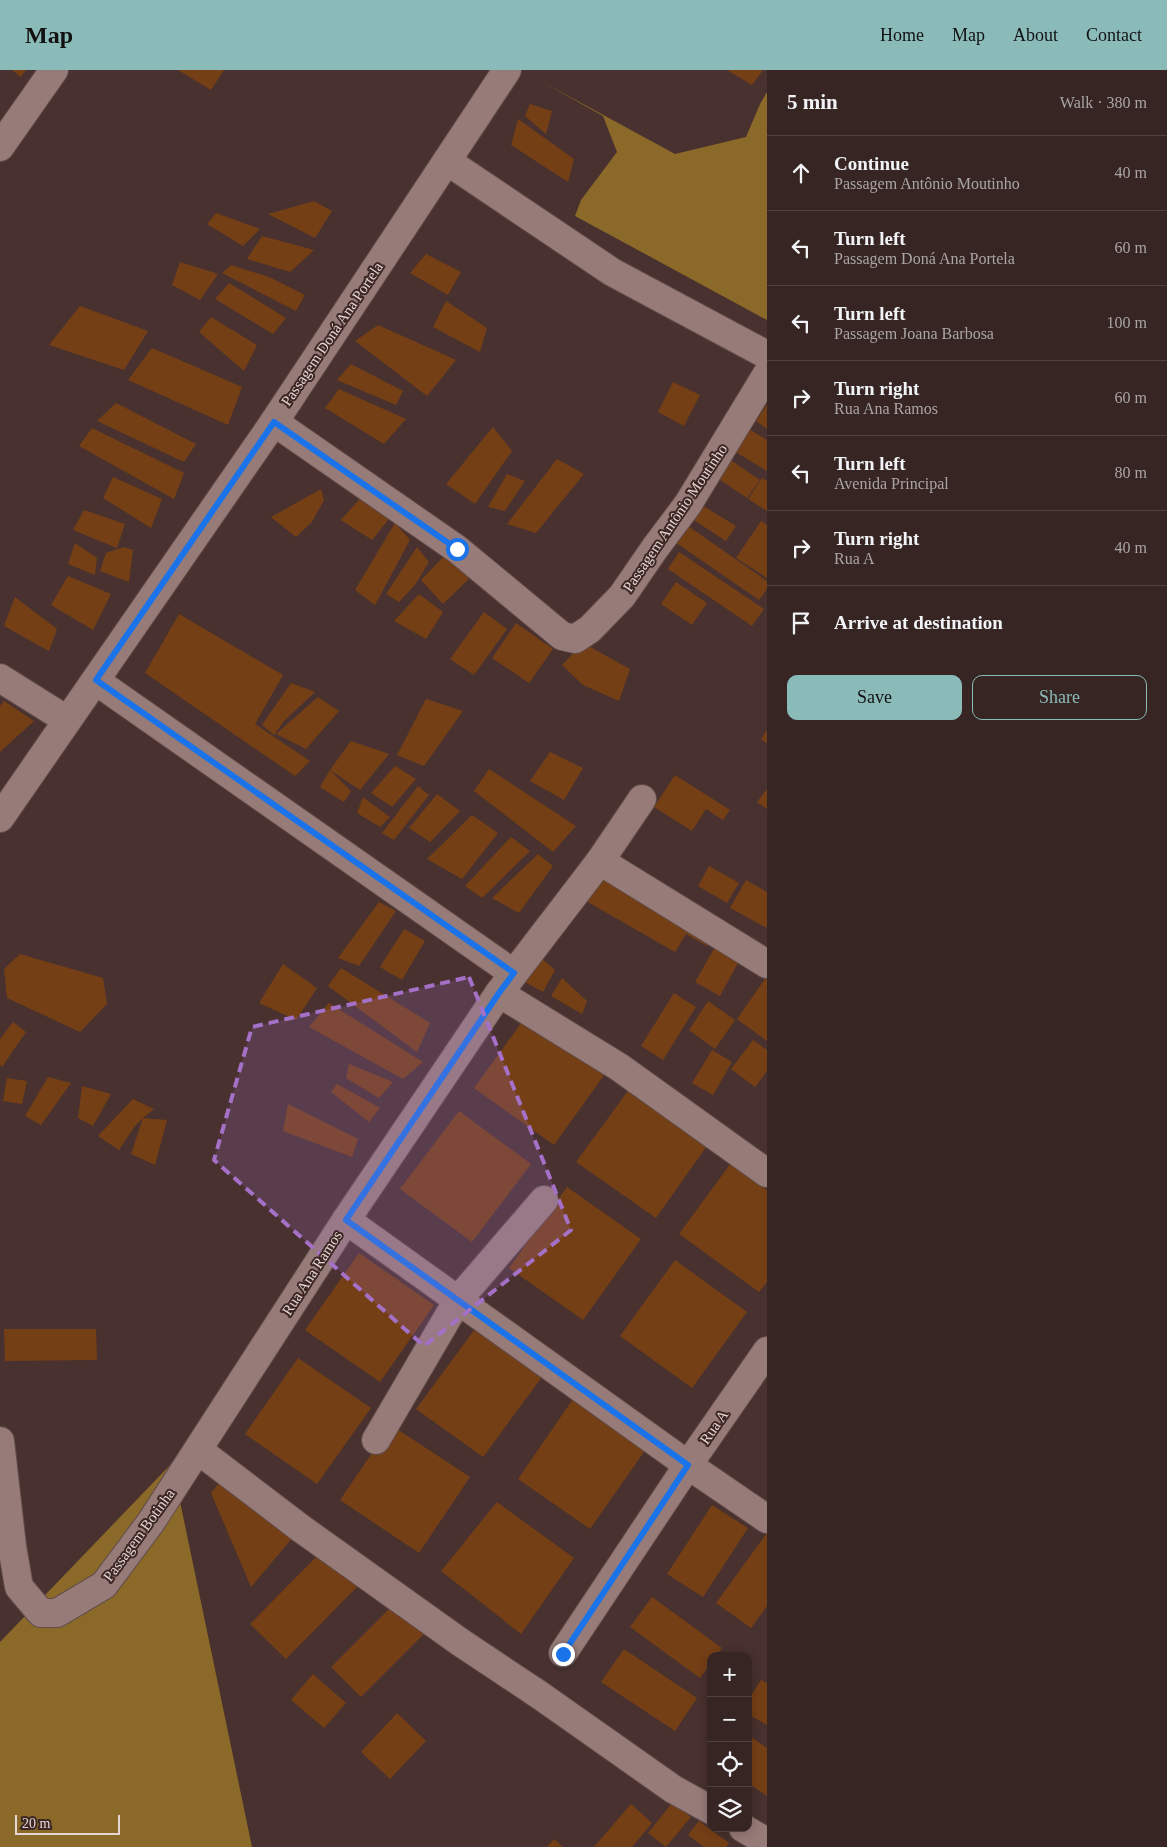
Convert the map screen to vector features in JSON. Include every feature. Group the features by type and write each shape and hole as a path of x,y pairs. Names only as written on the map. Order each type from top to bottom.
{"street":[{"path":"0,147 54,70"},
{"name":"Passagem Doná Ana Portela","path":"0,818 274,422 508,70"},
{"path":"447,161 612,272 767,355"},
{"name":"Passagem Antônio Moutinho","path":"274,422 457,549 562,636 575,639 590,629 622,596 688,504 767,374"},
{"path":"0,678 67,720"},
{"path":"96,680 619,1067 767,1173"},
{"name":"Rua Ana Ramos","path":"198,1450 346,1220 506,983 600,861 642,799"},
{"path":"600,861 767,964"},
{"path":"376,1440 458,1300 544,1200"},
{"path":"346,1220 688,1465 767,1519"},
{"name":"Rua A","path":"563,1654 688,1465 767,1351"},
{"name":"Passagem Botinha","path":"0,1440 12,1546 20,1587 41,1613 57,1613 104,1585 151,1522 198,1450"},
{"path":"198,1450 299,1526 460,1642 674,1788 707,1808"},
{"path":"750,1832 767,1842"}],"highlighted area":[{"path":"469,977 571,1230 424,1346 214,1160 252,1027"}],"shaded area":[{"path":"539,80 675,154 746,137 767,92 767,320 575,216 581,200 617,152 603,116"},
{"path":"172,1463 252,1847 0,1847 0,1642"}],"building":[{"path":"12,70 26,70 21,77"},
{"path":"178,70 224,70 211,90"},
{"path":"727,70 763,70 752,85"},
{"path":"530,104 552,111 546,134 525,116"},
{"path":"518,119 574,159 568,182 511,145"},
{"path":"314,201 332,211 315,238 268,214"},
{"path":"216,213 260,229 243,246 207,224"},
{"path":"262,236 314,250 290,272 247,259"},
{"path":"426,254 461,272 448,295 410,273"},
{"path":"180,262 218,274 200,300 172,285"},
{"path":"231,265 269,277 305,295 296,311 222,273"},
{"path":"229,283 286,318 273,334 215,299"},
{"path":"446,301 487,328 480,352 433,327"},
{"path":"80,306 148,331 124,370 49,345"},
{"path":"211,317 257,345 244,371 199,332"},
{"path":"378,325 456,360 427,396 355,341"},
{"path":"152,348 242,387 228,425 128,380"},
{"path":"351,364 403,391 396,405 337,380"},
{"path":"673,382 700,395 684,426 658,412"},
{"path":"339,389 406,419 384,444 325,408"},
{"path":"116,403 196,444 184,462 97,421"},
{"path":"767,404 767,429 756,421"},
{"path":"739,423 767,440 767,471 724,445"},
{"path":"493,427 512,451 475,504 446,484"},
{"path":"92,428 184,473 174,499 79,446"},
{"path":"723,455 760,480 747,498 710,473"},
{"path":"557,459 584,474 536,533 507,524"},
{"path":"507,474 525,481 505,511 488,507"},
{"path":"113,477 162,499 151,528 103,498"},
{"path":"762,478 767,481 767,511 748,499"},
{"path":"321,489 324,500 312,522 296,537 271,517"},
{"path":"363,495 392,515 372,540 341,520"},
{"path":"702,505 736,526 726,541 692,519"},
{"path":"84,510 125,524 117,548 73,530"},
{"path":"681,521 767,581 767,589 759,600 669,538"},
{"path":"761,521 767,525 767,578 736,558"},
{"path":"395,523 410,540 375,605 355,590"},
{"path":"75,543 97,558 95,575 68,564"},
{"path":"124,547 133,550 129,582 100,571 106,553"},
{"path":"417,547 429,562 415,585 399,602 386,594"},
{"path":"452,548 476,572 443,604 421,580"},
{"path":"679,552 764,609 752,626 668,569"},
{"path":"68,576 111,594 93,630 51,605"},
{"path":"676,582 707,603 692,625 661,604"},
{"path":"419,594 443,612 426,639 394,621"},
{"path":"15,597 57,629 49,651 4,626"},
{"path":"484,612 507,629 474,675 450,659"},
{"path":"179,614 283,675 255,724 310,761 295,776 145,673"},
{"path":"516,623 553,649 529,683 492,658"},
{"path":"583,643 630,669 619,701 583,685 562,665"},
{"path":"291,683 315,692 284,721 274,735 262,725"},
{"path":"318,697 339,711 306,749 276,734"},
{"path":"426,699 463,711 424,766 397,755"},
{"path":"4,701 34,721 0,752 0,706"},
{"path":"767,730 767,743 761,739"},
{"path":"351,741 389,754 360,790 330,770"},
{"path":"550,752 583,768 564,800 530,781"},
{"path":"395,766 416,779 392,807 371,793"},
{"path":"489,769 576,826 553,852 474,791"},
{"path":"330,770 351,791 344,802 320,787"},
{"path":"675,775 730,810 723,820 706,809 692,831 654,807"},
{"path":"418,786 429,795 394,840 382,833"},
{"path":"767,789 767,809 757,802"},
{"path":"437,794 460,811 430,842 409,828"},
{"path":"363,797 390,817 380,827 357,813"},
{"path":"472,815 498,833 462,879 427,859"},
{"path":"511,837 530,851 482,898 465,886"},
{"path":"538,854 553,866 519,913 492,898"},
{"path":"709,866 739,883 727,903 698,886"},
{"path":"596,867 714,934 707,946 686,934 675,952 579,897"},
{"path":"746,880 767,892 767,928 730,908"},
{"path":"379,902 396,911 359,966 338,958"},
{"path":"404,929 425,941 402,980 380,967"},
{"path":"720,938 744,952 720,996 695,982"},
{"path":"20,954 103,978 107,1004 80,1032 7,998 4,969"},
{"path":"542,959 555,970 543,992 523,981"},
{"path":"283,964 317,988 296,1020 259,1003"},
{"path":"341,968 430,1023 417,1052 328,986"},
{"path":"767,976 767,1041 737,1019"},
{"path":"562,978 587,1001 582,1014 551,996"},
{"path":"674,993 696,1007 663,1060 641,1046"},
{"path":"708,1001 735,1020 715,1049 689,1030"},
{"path":"329,1003 423,1062 403,1079 309,1027"},
{"path":"527,1015 607,1071 554,1145 474,1088"},
{"path":"13,1022 26,1032 2,1067 0,1065 0,1039"},
{"path":"753,1040 767,1050 767,1071 755,1087 731,1069"},
{"path":"712,1050 732,1062 713,1095 692,1083"},
{"path":"349,1064 393,1082 379,1098 346,1078"},
{"path":"48,1077 71,1083 41,1125 25,1116"},
{"path":"7,1078 27,1081 22,1104 3,1101"},
{"path":"337,1084 380,1108 369,1122 331,1092"},
{"path":"82,1086 111,1094 93,1126 78,1118"},
{"path":"630,1088 709,1143 656,1218 576,1162"},
{"path":"133,1099 154,1109 135,1126 119,1150 98,1136"},
{"path":"288,1104 358,1139 352,1157 283,1131"},
{"path":"459,1111 531,1164 472,1242 400,1189"},
{"path":"143,1118 167,1120 155,1165 131,1154"},
{"path":"731,1163 767,1190 767,1282 759,1292 679,1234"},
{"path":"567,1187 641,1239 583,1320 509,1268"},
{"path":"359,1253 434,1305 380,1382 305,1330"},
{"path":"675,1260 747,1312 692,1388 620,1336"},
{"path":"4,1329 96,1329 97,1360 5,1361"},
{"path":"475,1329 542,1377 483,1457 416,1409"},
{"path":"298,1358 371,1408 317,1484 245,1434"},
{"path":"573,1399 646,1449 590,1529 518,1479"},
{"path":"391,1425 470,1477 419,1553 340,1500"},
{"path":"223,1478 294,1536 251,1587 211,1493"},
{"path":"497,1502 574,1558 521,1634 441,1571"},
{"path":"712,1505 748,1528 703,1597 667,1574"},
{"path":"767,1533 767,1606 751,1628 716,1603"},
{"path":"323,1550 359,1585 286,1659 250,1624"},
{"path":"652,1597 722,1648 719,1652 707,1652 707,1668 700,1678 630,1627"},
{"path":"395,1603 425,1633 361,1697 331,1667"},
{"path":"624,1649 697,1698 675,1731 601,1682"},
{"path":"313,1674 346,1703 324,1728 291,1700"},
{"path":"761,1680 767,1683 767,1725 752,1716 752,1694"},
{"path":"397,1713 426,1741 390,1779 361,1752"},
{"path":"752,1738 767,1748 767,1796 752,1786"},
{"path":"672,1803 691,1817 666,1847 648,1833"},
{"path":"631,1804 652,1823 632,1847 594,1847"},
{"path":"699,1821 707,1827 707,1832 714,1832 729,1843 726,1847 704,1847 688,1835"},
{"path":"554,1839 563,1847 547,1847"}],"route":[{"path":"457,549 274,422 96,680 514,973 346,1220 688,1465 563,1654"}]}
